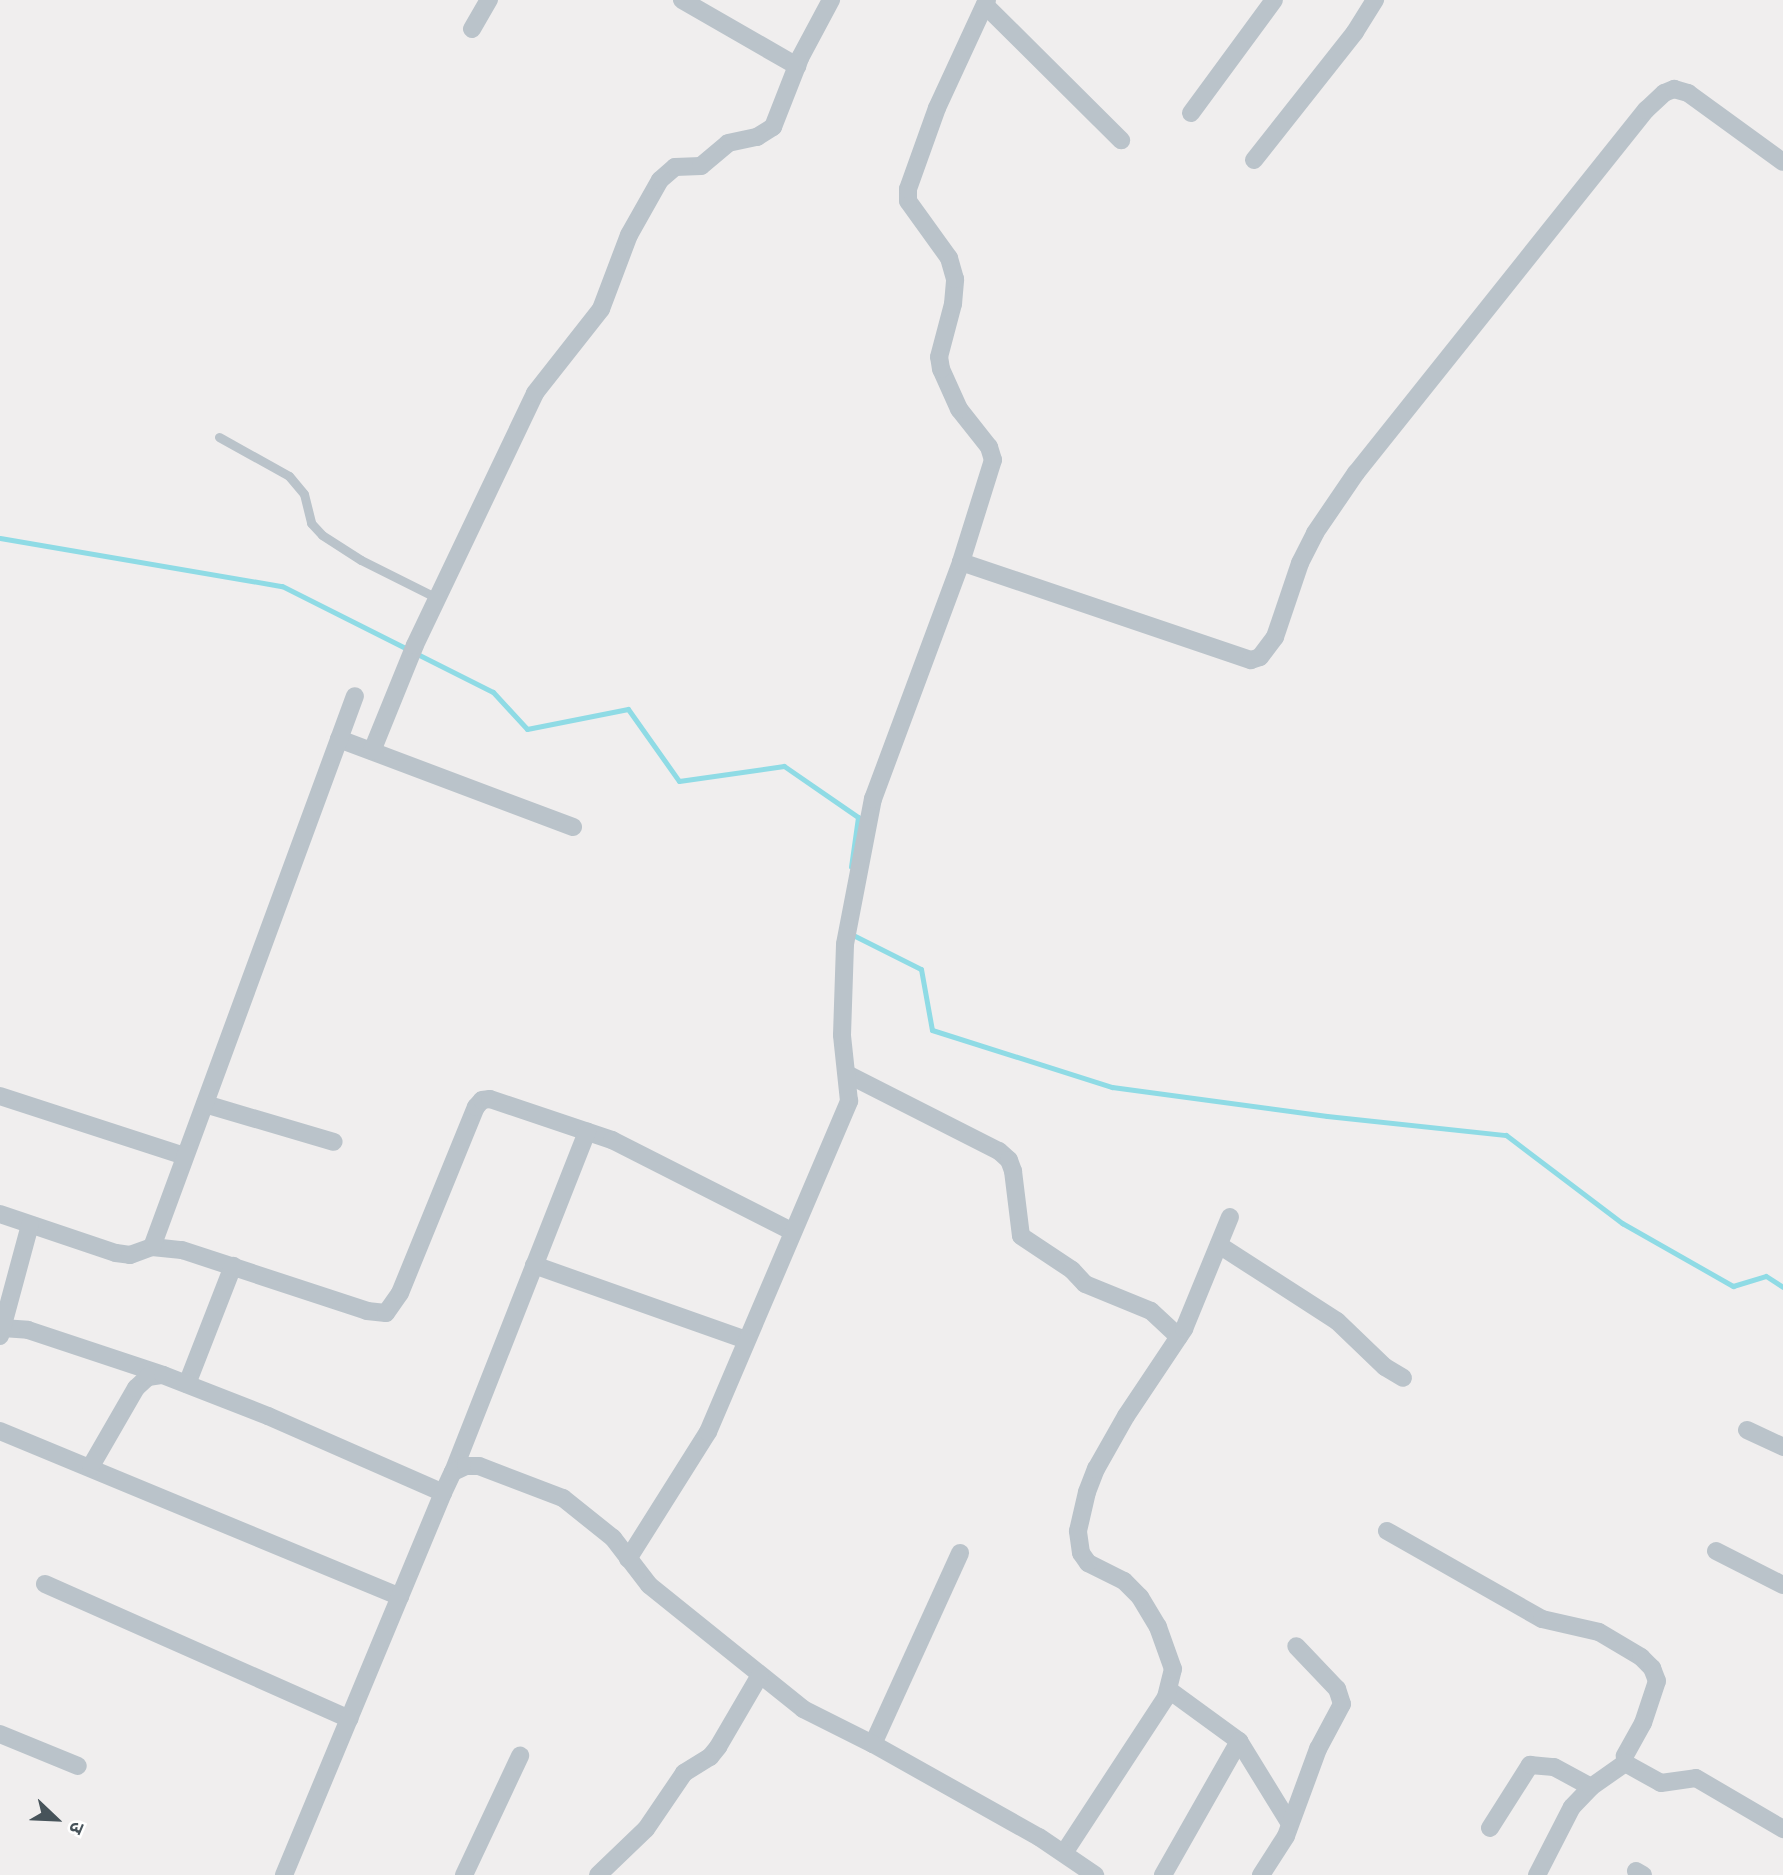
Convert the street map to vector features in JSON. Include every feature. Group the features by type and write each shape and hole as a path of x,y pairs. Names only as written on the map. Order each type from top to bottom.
{"street":[{"path":"472,29 489,0"},
{"path":"682,0 797,66"},
{"path":"372,751 415,645 535,393 601,309 629,235 660,180 675,167 701,166 728,143 765,134 779,118 797,66 831,0"},
{"path":"1191,113 1274,0"},
{"path":"1254,160 1355,32 1375,0"},
{"path":"628,1559 708,1432 791,1231 849,1101 842,1035 845,944 873,799 961,562 993,460 989,447 959,410 941,369 939,357 953,304 955,279 948,258 908,201 908,189 958,57 986,2 1121,140"},
{"path":"961,562 1251,660 1260,657 1275,637 1305,553 1348,484 1646,110 1664,93 1674,89 1702,102 1783,162"},
{"path":"152,1247 355,696"},
{"path":"339,739 573,827"},
{"path":"847,1074 999,1151 1009,1160 1013,1171 1021,1236 1072,1270 1086,1284 1151,1311 1179,1337"},
{"path":"0,1096 185,1156"},
{"path":"0,1214 116,1253 130,1255 152,1247 182,1250 367,1311 386,1313 400,1293 476,1107 482,1100 508,1104 611,1140 791,1231"},
{"path":"205,1104 334,1142"},
{"path":"284,1875 453,1472 587,1131"},
{"path":"1064,1853 1170,1690 1173,1669 1171,1657 1147,1608 1124,1581 1088,1563 1078,1544 1084,1505 1096,1469 1126,1416 1179,1337 1230,1217"},
{"path":"30,1225 1,1332 28,1329 163,1375 268,1416 443,1493"},
{"path":"1219,1245 1337,1321 1385,1367 1403,1378"},
{"path":"534,1265 746,1340"},
{"path":"187,1384 233,1266"},
{"path":"91,1466 136,1388 148,1377 163,1375"},
{"path":"1748,1430 1783,1447"},
{"path":"0,1431 91,1466 400,1597"},
{"path":"453,1472 466,1466 479,1466 564,1498 601,1525 649,1585 803,1709 873,1744 1064,1853 1095,1875"},
{"path":"1387,1531 1542,1619 1599,1632 1641,1657 1652,1668 1657,1681 1656,1690 1625,1756 1625,1763"},
{"path":"1716,1551 1783,1585"},
{"path":"873,1744 960,1553"},
{"path":"45,1584 349,1719"},
{"path":"1261,1875 1281,1847 1318,1749 1342,1704 1337,1689 1296,1646"},
{"path":"598,1875 646,1829 684,1773 710,1757 760,1675"},
{"path":"1170,1690 1239,1741 1290,1824"},
{"path":"0,1734 78,1766"},
{"path":"1163,1875 1239,1741"},
{"path":"464,1875 520,1756"},
{"path":"1536,1875 1572,1807 1591,1787 1625,1763"},
{"path":"1625,1763 1661,1783 1696,1778 1783,1829"},
{"path":"1490,1828 1530,1765 1553,1767 1591,1787"}],"lane":[{"path":"219,437 289,476 304,494 311,523 321,536 361,560 437,598"}],"waterway":[{"path":"0,538 282,586 493,692 527,729 628,709 679,781 784,766 858,817 851,867"},
{"path":"851,934 921,969 932,1030 1112,1087 1327,1116 1506,1135 1622,1223 1733,1286 1766,1276 1783,1287"}]}
